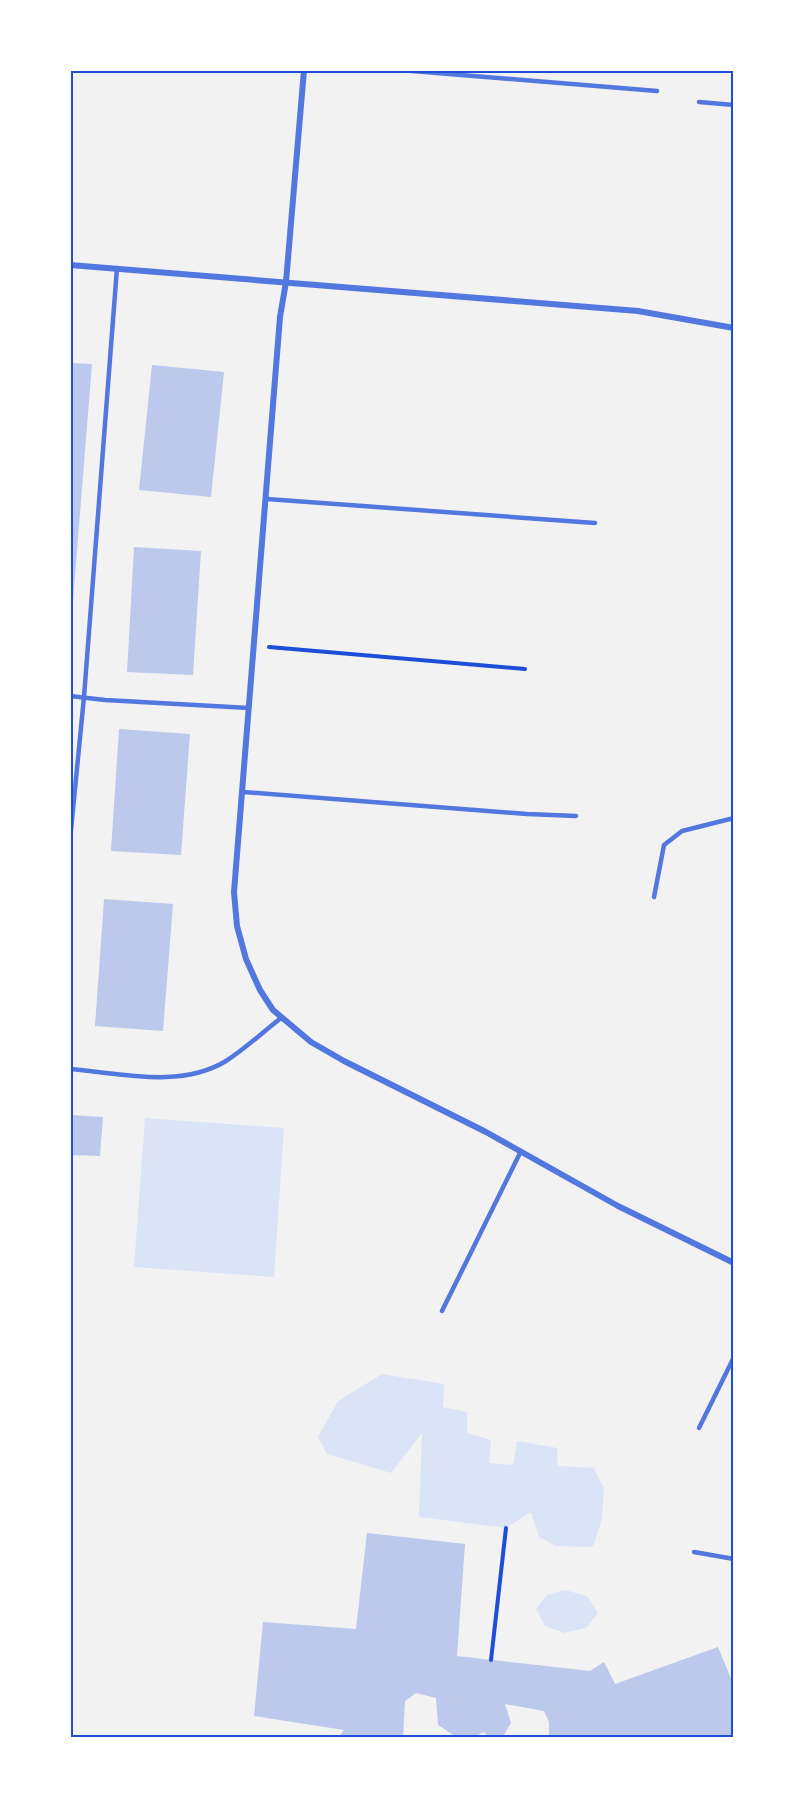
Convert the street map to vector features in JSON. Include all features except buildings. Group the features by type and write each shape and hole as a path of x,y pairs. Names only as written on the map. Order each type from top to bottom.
{"street":[{"path":"304,70 286,282 280,317 234,892 237,926 246,959 260,990 273,1010 311,1042 344,1061 450,1113 618,1206 734,1263"},
{"path":"70,265 638,311 734,328"}],"lane":[{"path":"400,70 657,91"},
{"path":"699,102 734,105"},
{"path":"70,840 84,697 117,268"},
{"path":"267,499 595,523"},
{"path":"70,696 249,708"},
{"path":"243,792 576,816"},
{"path":"654,897 664,845 682,831 734,818"},
{"path":"70,1069 160,1077 178,1077 203,1071 225,1061 281,1018"},
{"path":"442,1311 521,1151"},
{"path":"699,1428 734,1357"},
{"path":"694,1552 734,1559"}],"path":[{"path":"254,646 525,669"},
{"path":"490,1659 506,1528"}],"shaded area":[{"path":"145,1118 284,1128 274,1277 134,1267"},
{"path":"382,1374 444,1384 443,1407 467,1412 467,1433 491,1440 489,1463 513,1465 517,1441 557,1448 558,1466 594,1468 604,1489 602,1519 593,1547 556,1546 539,1537 531,1512 506,1528 419,1517 422,1433 391,1473 327,1454 318,1437 338,1401"},
{"path":"565,1590 587,1596 598,1613 586,1628 564,1633 545,1626 536,1609 547,1595"}]}
